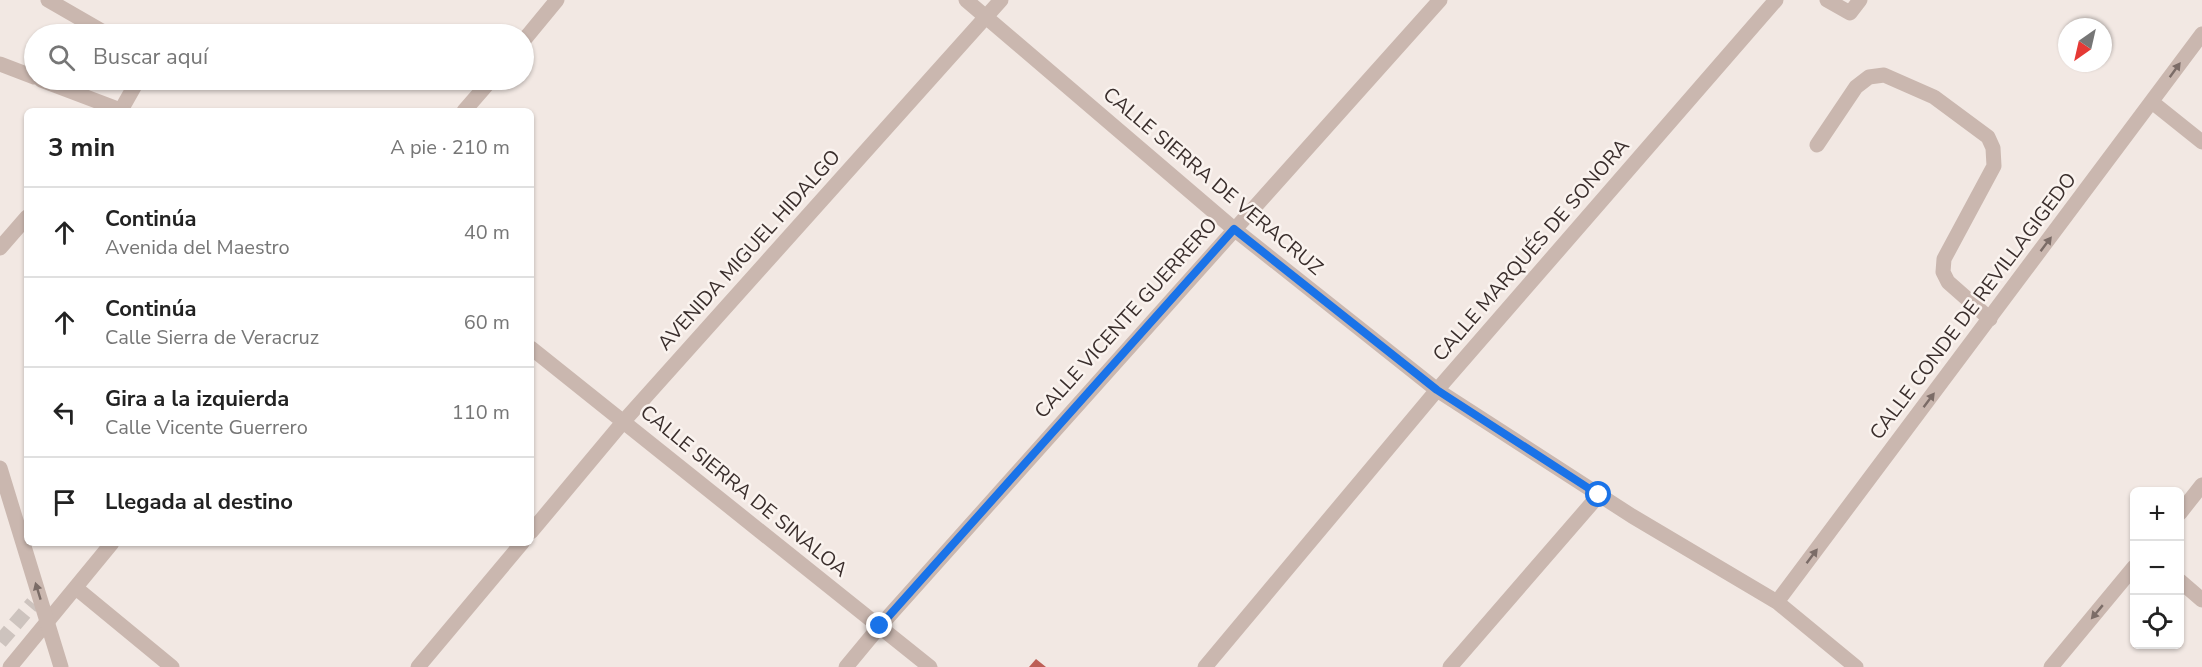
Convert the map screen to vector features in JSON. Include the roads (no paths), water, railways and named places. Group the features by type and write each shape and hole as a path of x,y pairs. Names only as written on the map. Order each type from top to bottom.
{"street":[{"path":"48,0 90,24"},
{"path":"534,28 557,0"},
{"name":"CALLE SIERRA DE VERACRUZ","path":"966,0 1234,229 1437,390 1599,495 1777,602 1856,667"},
{"name":"AVENIDA MIGUEL HIDALGO","path":"534,528 623,422 1001,0"},
{"name":"CALLE VICENTE GUERRERO","path":"846,667 880,626 1440,0"},
{"name":"CALLE MARQUÉS DE SONORA","path":"1205,667 1437,390 1776,0"},
{"path":"1827,0 1850,14 1860,0"},
{"name":"CALLE CONDE DE REVILLAGIGEDO","path":"1777,602 2202,34"},
{"path":"0,64 24,73"},
{"path":"1817,145 1857,87 1869,77 1884,75 1934,97 1988,137 1994,148 1994,166 1944,259 1943,272 1948,282 1990,319"},
{"path":"67,90 114,108"},
{"path":"124,108 133,90"},
{"path":"467,108 482,90"},
{"path":"2152,102 2202,142"},
{"path":"0,248 24,221"},
{"name":"CALLE SIERRA DE SINALOA","path":"534,350 930,667"},
{"path":"0,468 24,544"},
{"path":"2184,508 2202,485"},
{"path":"1450,667 1599,495"},
{"path":"24,546 61,667"},
{"path":"10,667 110,546"},
{"path":"418,667 519,546"},
{"path":"2051,667 2130,572"},
{"path":"2184,584 2202,600"},
{"path":"76,588 172,667"}],"tunnel":[{"path":"0,642 33,603"}]}
